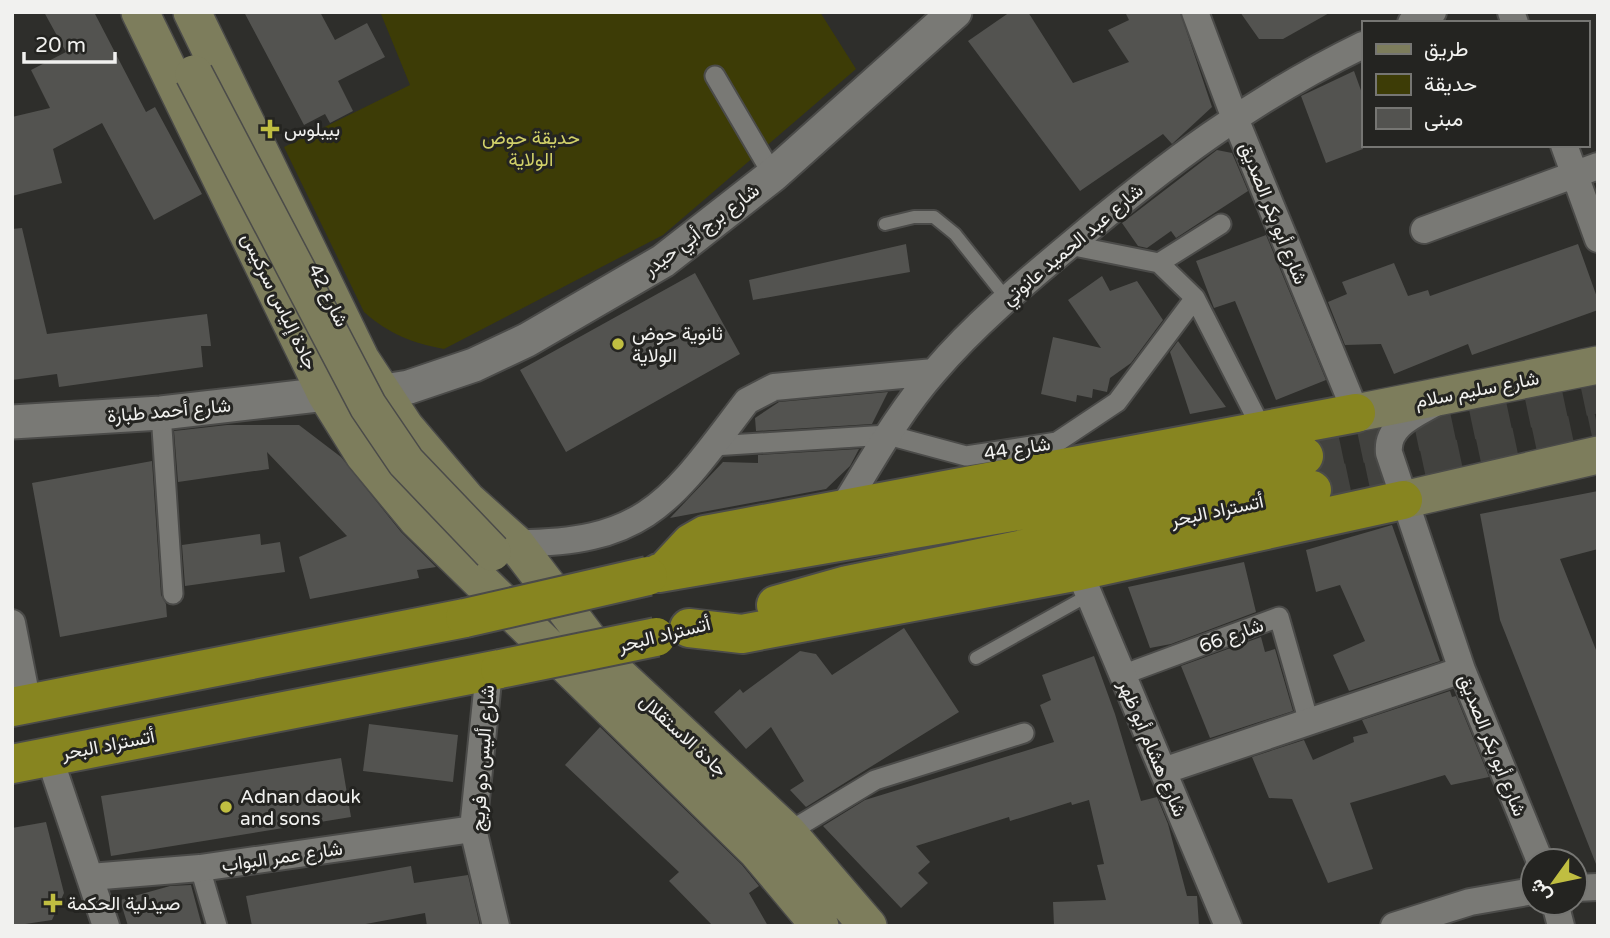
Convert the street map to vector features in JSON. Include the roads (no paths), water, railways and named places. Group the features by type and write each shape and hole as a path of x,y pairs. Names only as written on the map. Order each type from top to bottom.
{"highway":[{"path":"657,573 691,543 705,535 1356,413"},
{"name":"أتستراد البحر","path":"12,764 673,633 847,585 1308,473 1059,504 657,573 465,618 20,706"},
{"path":"673,633 742,634 1084,583 1398,485"}],"main road":[{"name":"جادة إلياس سركيس","path":"139,12 326,394 364,455 417,519 490,553"},
{"name":"جادة إلياس سركيس","path":"171,17 194,74 375,416 406,462 490,553"},
{"name":"شارع 42","path":"171,17 381,392 428,456 467,500 490,553 607,664"},
{"name":"شارع سليم سلام","path":"1356,413 1598,365"},
{"path":"1398,485 1598,454"},
{"name":"جادة الاستقلال","path":"490,553 607,664 773,842 820,926"},
{"name":"جادة الاستقلال","path":"490,553 544,642 868,926"},
{"path":"544,642 580,640"}],"street":[{"name":"شارع برج أبي حيدر","path":"326,394 381,392 438,378 527,340 663,261 773,175 955,12"},
{"name":"شارع أبو بكر الصديق","path":"1195,12 1234,116 1356,413"},
{"path":"1415,21 1433,12"},
{"name":"شارع عبد الحميد عانوتي","path":"842,509 888,435 934,372 1006,298 1151,177 1234,116 1302,75 1362,46"},
{"path":"715,76 773,175"},
{"path":"1566,147 1587,170 1598,239"},
{"path":"1424,230 1587,170"},
{"path":"1158,263 1221,224"},
{"path":"1069,245 1158,263 1195,298 1263,431"},
{"name":"شارع 44","path":"713,446 888,435 967,456 1057,442 1117,402 1195,298"},
{"path":"490,553 592,538 636,522 673,492 747,401 774,387 934,372"},
{"name":"شارع أحمد طبارة","path":"12,422 161,413 326,394"},
{"name":"شارع أبو بكر الصديق","path":"1451,394 1394,429 1388,442 1398,485 1462,670 1534,847"},
{"path":"161,413 173,594"},
{"name":"شارع هشام أبو ظهر","path":"1084,583 1228,926"},
{"name":"شارع 66","path":"1122,675 1279,617 1308,719"},
{"path":"12,623 20,706"},
{"name":"شارع أليس دو فريج","path":"495,670 473,829 496,926"},
{"path":"1163,771 1308,719 1462,670"},
{"path":"773,842 875,780 1024,733"},
{"path":"49,756 106,926"},
{"name":"شارع عمر البواب","path":"90,877 200,868 473,829"},
{"path":"200,868 217,926"},
{"path":"1394,926 1470,902 1519,893"}],"lane":[{"path":"885,224 914,217 934,216 955,234 1006,298"},
{"path":"975,658 1084,583"}],"tunnel":[{"path":"1304,456 1598,394"},
{"path":"1312,490 1598,429"}],"place":[{"name":"بيبلوس","path":"270,129"},
{"name":"ثانوية حوض الولاية","path":"618,344"},
{"name":"Adnan daouk and sons","path":"226,807"},
{"name":"صيدلية الحكمة","path":"53,903"}],"park label":[{"name":"حديقة حوض الولاية","path":"531,148"}]}
